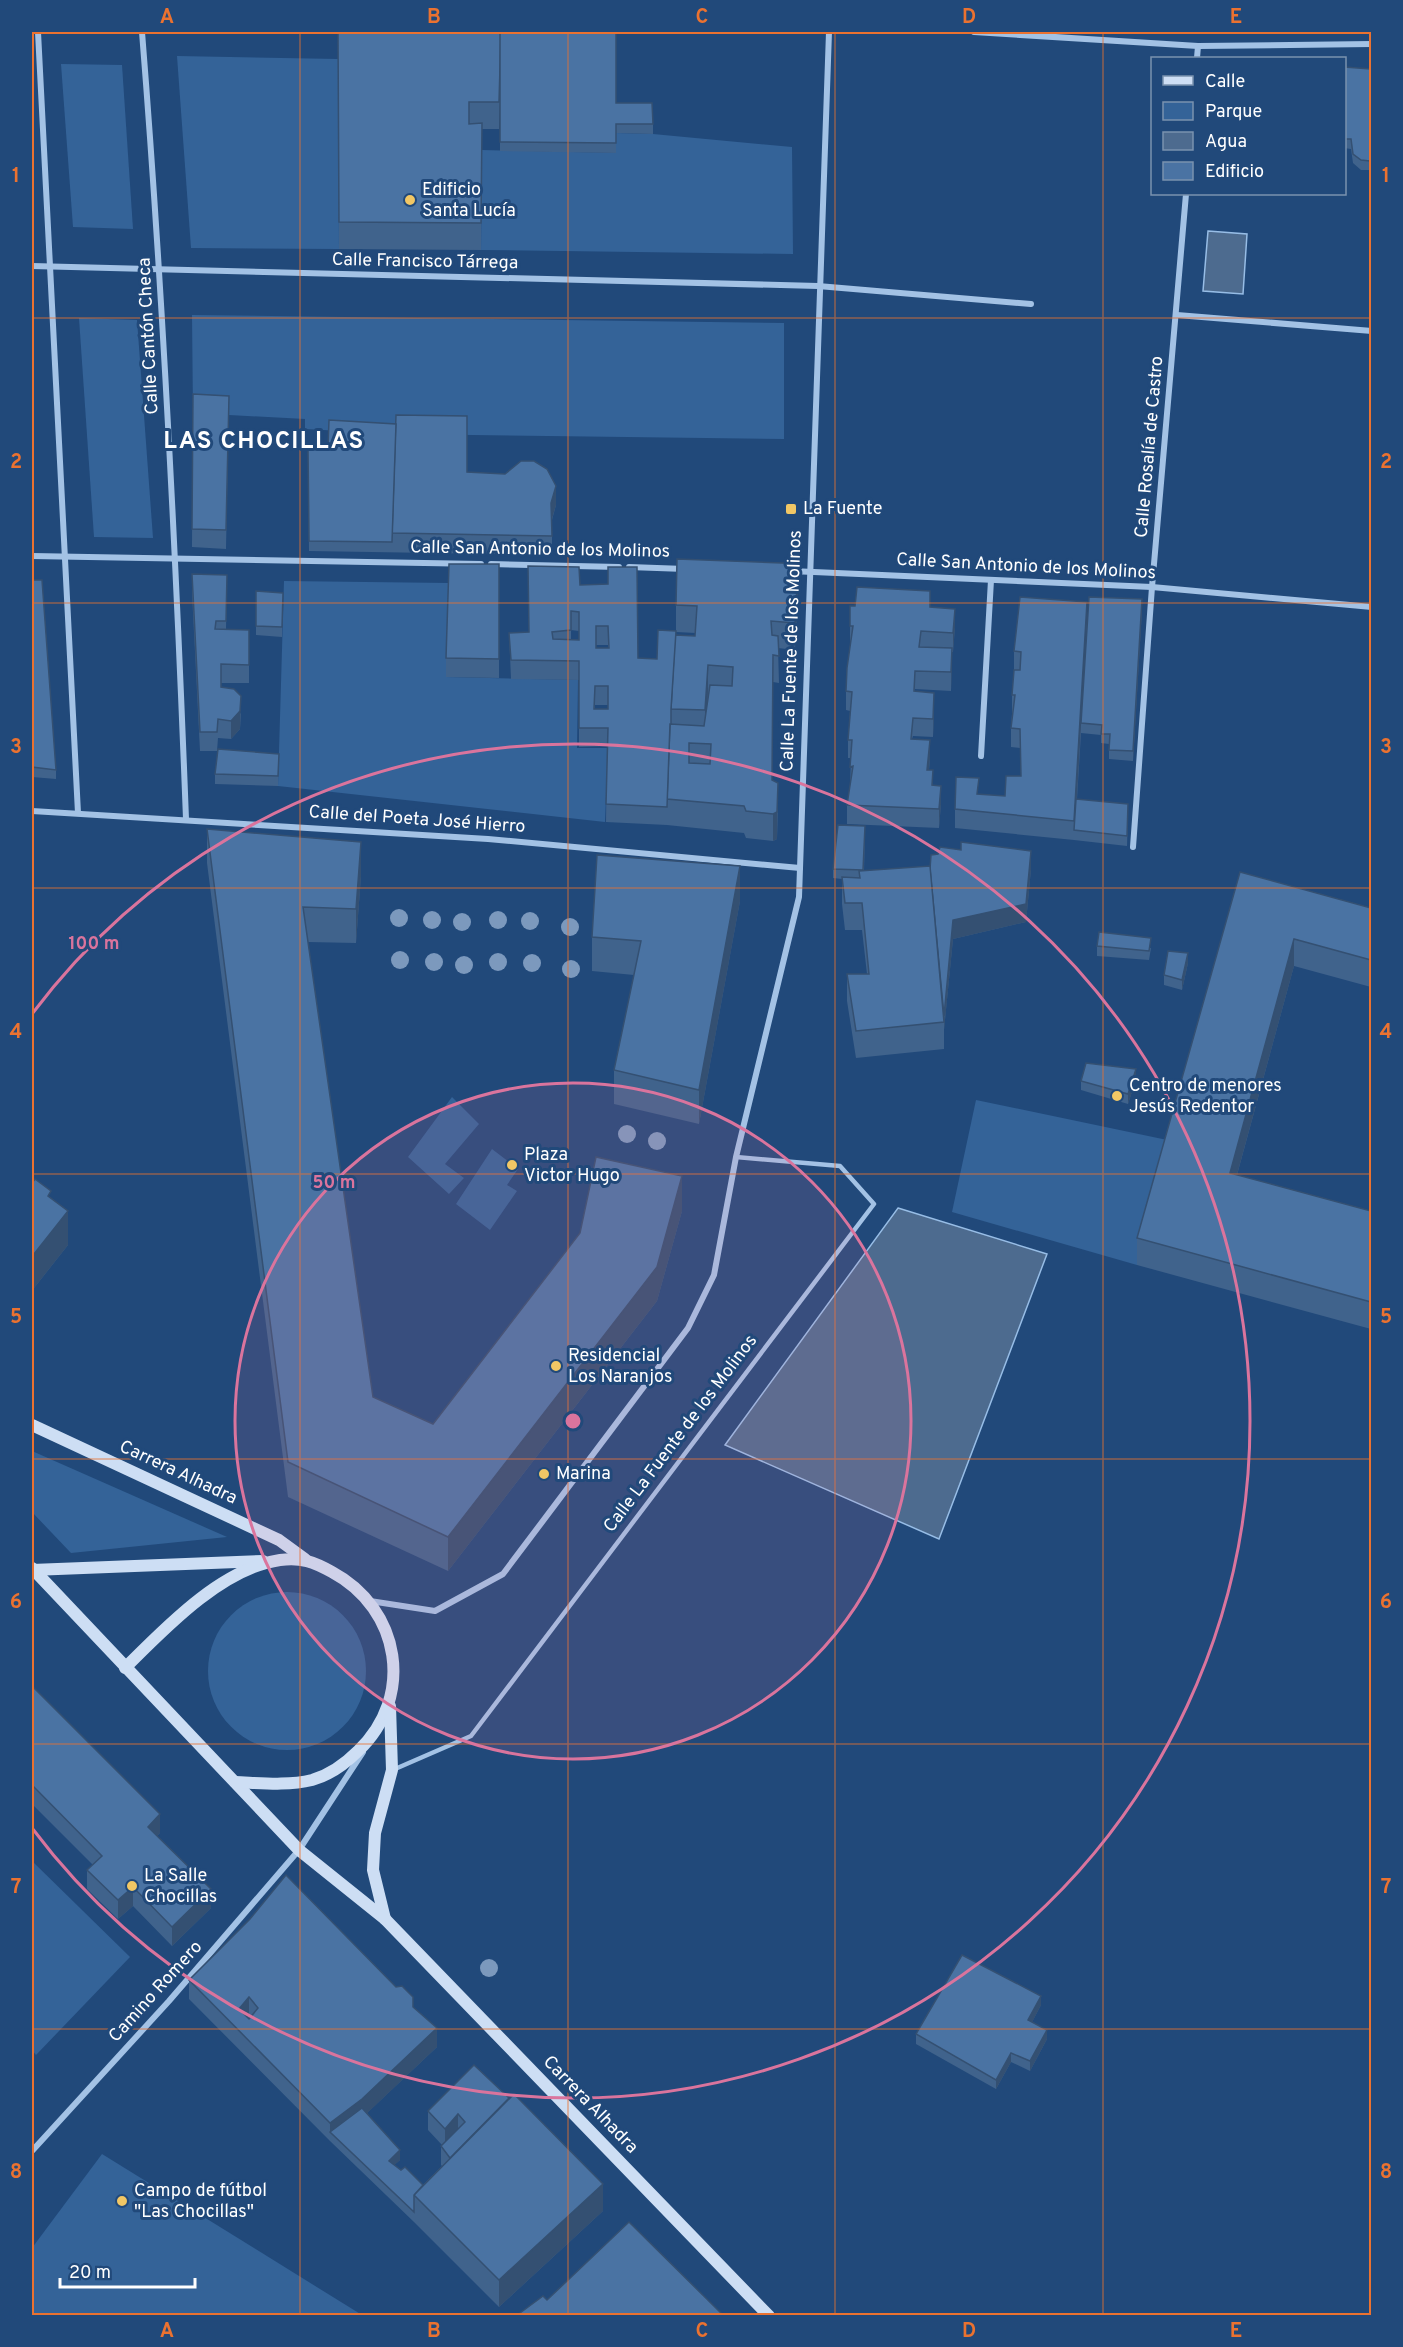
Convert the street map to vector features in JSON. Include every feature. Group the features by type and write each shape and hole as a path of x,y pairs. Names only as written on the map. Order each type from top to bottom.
{"street":[{"path":"38,32 78,813"},
{"name":"Calle Cantón Checa","path":"142,32 161,271 176,557 186,819"},
{"name":"Calle La Fuente de los Molinos","path":"369,1601 435,1611 502,1574 688,1328 714,1275 736,1157 799,897 811,572 818,286 829,32"},
{"path":"974,32 1198,46 1371,44"},
{"path":"1197,57 1198,46"},
{"name":"Calle Rosalía de Castro","path":"1133,847 1152,587 1186,195"},
{"name":"Calle Francisco Tárrega","path":"32,266 818,286 1031,304"},
{"path":"1177,315 1371,331"},
{"name":"Calle San Antonio de los Molinos","path":"32,556 176,557 691,569"},
{"name":"Calle San Antonio de los Molinos","path":"787,571 1152,587 1371,607"},
{"path":"981,756 991,580"},
{"name":"Calle del Poeta José Hierro","path":"32,811 488,839 800,868"},
{"name":"Carrera Alhadra","path":"32,1425 279,1540 306,1559 345,1579 369,1601 387,1632 393,1650 394,1665 390,1703 392,1770 375,1833 373,1870 385,1919"},
{"name":"Carrera Alhadra","path":"125,1668 176,1618 200,1599 255,1567 279,1560 306,1559"},
{"path":"32,1569 279,1560"},
{"name":"Carrera Alhadra","path":"32,1569 299,1850 385,1919 769,2316"},
{"name":"Carrera Alhadra","path":"235,1782 274,1784 314,1780 342,1767 374,1736 390,1703"},
{"name":"Camino Romero","path":"32,2151 169,2001 299,1850 374,1736"}],"lane":[{"name":"Calle La Fuente de los Molinos","path":"392,1770 471,1737 874,1204 840,1167 736,1157"}],"green space":[{"path":"177,56 338,59 339,249 191,248"},
{"path":"61,64 122,65 133,229 73,227"},
{"path":"616,133 653,134 792,147 793,254 481,250 482,150 616,153"},
{"path":"192,315 784,323 784,439 396,434 305,429 305,419 193,413"},
{"path":"79,318 137,320 153,538 94,537"},
{"path":"284,581 449,583 447,677 578,680 577,748 608,748 605,822 278,786"},
{"path":"452,1097 479,1124 445,1164 464,1178 449,1194 408,1157"},
{"path":"976,1100 1172,1141 1137,1265 952,1212"},
{"path":"492,1149 518,1169 507,1185 517,1191 490,1230 456,1204"},
{"path":"32,1451 227,1537 71,1553 32,1512"},
{"path":"287,1592 302,1593 317,1598 331,1605 343,1615 353,1627 360,1641 365,1656 365,1686 360,1701 353,1715 343,1727 331,1737 317,1744 302,1749 287,1750 272,1749 257,1744 243,1737 231,1727 221,1715 214,1701 209,1686 208,1671 209,1656 214,1641 221,1627 231,1615 243,1605 257,1598 272,1593"},
{"path":"32,1861 130,1957 36,2055 32,2050"},
{"name":"Campo de fútbol \"Las Chocillas\"","path":"102,2154 362,2315 32,2315 32,2248"}],"water":[{"path":"1208,231 1247,234 1243,294 1203,291"},
{"path":"898,1208 1047,1254 939,1539 725,1445"}],"building":[{"name":"Edificio Santa Lucía","path":"338,32 501,32 499,102 469,102 469,124 482,123 481,223 339,222"},
{"path":"500,32 616,32 616,103 652,103 653,124 616,124 616,143 500,142"},
{"path":"1346,67 1371,69 1370,161 1361,160 1353,154 1351,139 1346,139"},
{"path":"193,394 229,396 226,530 192,529"},
{"path":"396,415 467,416 467,472 505,474 521,461 534,461 547,469 556,486 551,503 552,536 392,533"},
{"path":"329,420 396,424 392,542 309,541 308,447 328,448"},
{"path":"677,559 782,563 795,564 798,567 795,623 771,621 772,635 778,636 779,656 773,655 772,780 778,783 777,812 773,814 746,811 744,806 667,799 670,724 704,726 710,685 732,686 733,667 708,665 705,710 671,709 675,635 695,636 697,606 676,605","holes":["689,743 711,744 710,764 689,763"]},
{"path":"449,564 499,564 499,659 446,658"},
{"path":"528,566 579,567 580,585 608,584 608,567 637,567 638,658 657,659 658,630 676,631 667,807 606,804 608,728 579,728 579,661 511,660 509,633 529,632","holes":["571,611 579,612 579,640 553,639 552,632 571,630","596,626 608,626 609,648 596,648","595,686 608,686 608,709 594,709"]},
{"path":"192,574 227,575 226,621 216,621 215,629 249,630 249,665 221,664 221,687 234,689 241,696 240,711 231,721 218,719 217,732 200,732"},
{"path":"32,580 42,580 56,770 32,767"},
{"path":"857,587 930,591 930,607 955,609 953,633 921,631 919,647 952,648 951,672 915,671 914,691 934,693 933,719 913,718 911,739 930,740 927,770 933,770 932,785 941,786 939,809 847,805 853,766 850,767 852,740 848,740 852,692 846,691 847,668 853,626 850,626 850,606 855,606"},
{"path":"256,591 283,593 282,627 256,626"},
{"path":"1020,597 1087,602 1074,821 955,809 956,777 979,778 977,794 1005,796 1006,776 1021,776 1020,729 1011,728 1015,695 1012,695 1014,670 1020,670 1021,652 1014,651"},
{"path":"1089,597 1142,599 1133,751 1109,750 1110,734 1101,734 1102,725 1081,723"},
{"path":"218,749 279,754 278,776 215,774"},
{"path":"1076,799 1128,804 1127,836 1074,830"},
{"path":"838,825 865,826 863,870 833,869"},
{"path":"207,829 361,842 356,909 303,907 373,1397 433,1424 580,1233 596,1157 682,1176 657,1267 448,1537 288,1462"},
{"path":"961,842 1031,851 1026,904 953,920 944,1016 930,869 931,855 938,854 940,847 961,850"},
{"path":"597,855 740,866 699,1090 614,1070 641,941 592,937"},
{"path":"930,866 944,1022 856,1031 847,974 869,974 862,903 845,903 842,877 860,878 859,871"},
{"path":"1240,872 1371,908 1371,960 1294,939 1230,1173 1371,1211 1371,1302 1137,1238"},
{"path":"1099,932 1151,938 1149,951 1097,946"},
{"path":"1168,951 1188,953 1182,980 1164,975"},
{"path":"1086,1063 1136,1069 1128,1094 1081,1081"},
{"path":"35,1179 51,1191 48,1196 68,1211 34,1254 32,1252 32,1183"},
{"path":"32,1686 160,1814 148,1827 211,1889 172,1927 133,1887 118,1900 87,1870 102,1856 32,1785"},
{"path":"286,1875 396,1987 402,1986 413,1997 413,2007 437,2028 362,2099 330,2123 189,1980 250,1919","holes":["249,1997 258,2008 249,2019 239,2009"]},
{"path":"962,1955 1041,1996 1028,2020 1047,2030 1030,2061 1011,2053 996,2080 916,2034"},
{"path":"474,2065 509,2098 450,2158 441,2146 465,2122 458,2114 445,2129 428,2111"},
{"path":"514,2094 603,2184 499,2280 414,2195"},
{"path":"362,2108 400,2150 389,2161 401,2170 405,2167 423,2185 414,2195 414,2212 330,2132"},
{"path":"629,2222 724,2316 523,2316 520,2313 543,2296 547,2300"}],"place":[{"name":"Edificio Santa Lucía","path":"410,200"},
{"name":"La Fuente","path":"791,509"},
{"name":"Centro de menores Jesús Redentor","path":"1117,1096"},
{"name":"Plaza Victor Hugo","path":"512,1165"},
{"name":"Residencial Los Naranjos","path":"556,1366"},
{"name":"Marina","path":"544,1474"},
{"name":"La Salle Chocillas","path":"132,1886"},
{"name":"Campo de fútbol \"Las Chocillas\"","path":"122,2201"}],"district":[{"name":"LAS CHOCILLAS","path":"264,442"}]}
